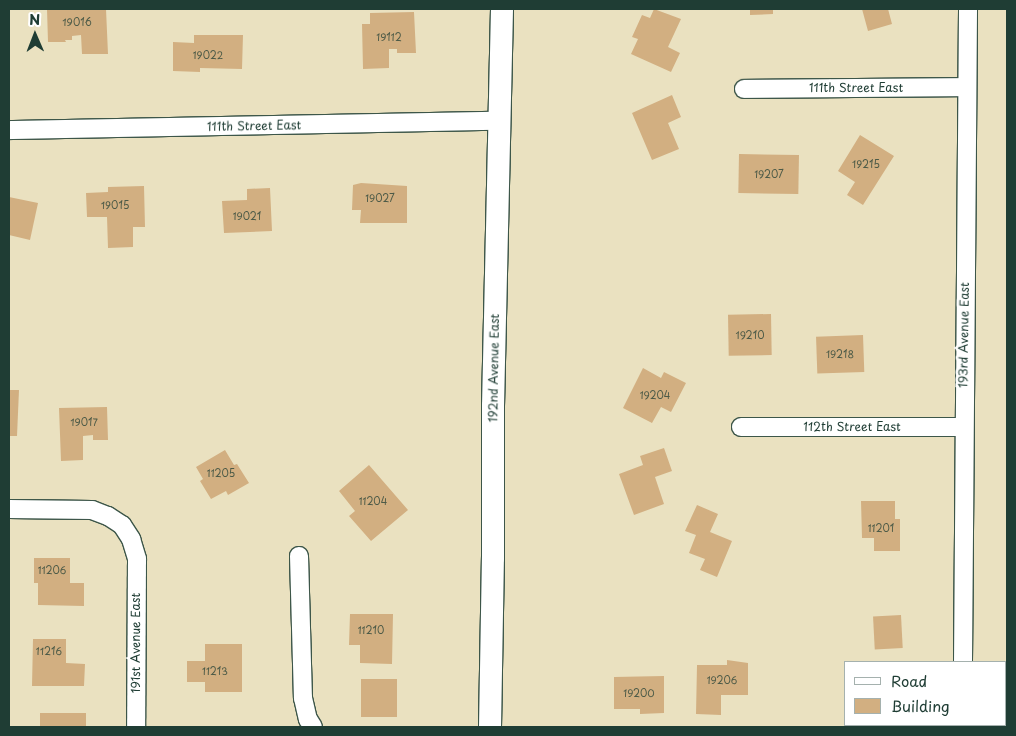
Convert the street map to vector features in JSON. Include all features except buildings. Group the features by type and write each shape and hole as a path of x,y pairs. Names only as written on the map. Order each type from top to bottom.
{"street":[{"name":"192nd Avenue East","path":"490,727 494,558 493,406 502,9"},
{"name":"193rd Avenue East","path":"962,661 968,9"},
{"name":"111th Street East","path":"744,89 967,87"},
{"name":"111th Street East","path":"9,130 499,121"},
{"name":"112th Street East","path":"742,427 963,427"},
{"name":"191st Avenue East","path":"9,509 92,510 108,516 122,525 131,539 137,559 136,727"},
{"path":"299,556 303,698 308,719 313,727"}]}
